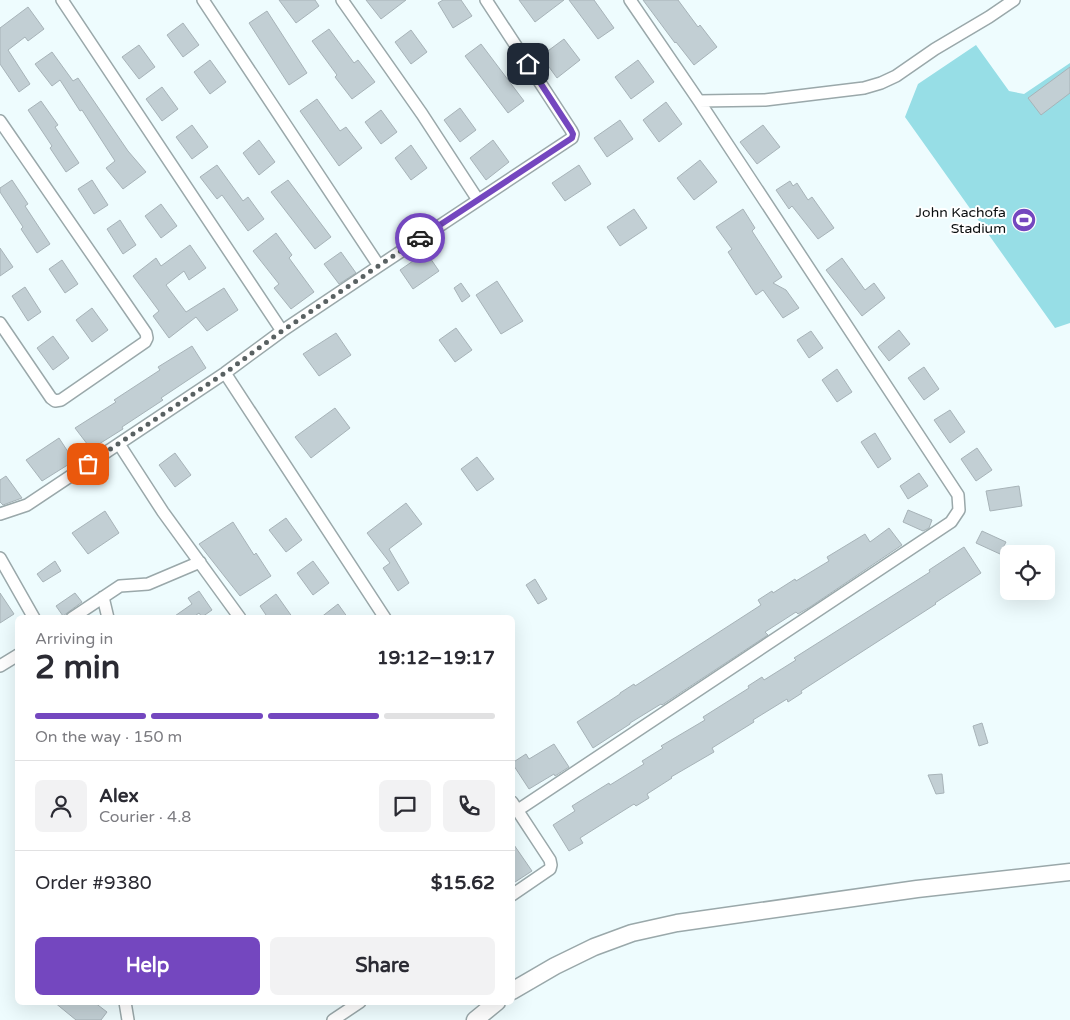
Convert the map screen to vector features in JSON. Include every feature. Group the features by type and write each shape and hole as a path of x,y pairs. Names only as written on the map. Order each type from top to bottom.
{"street":[{"path":"62,0 282,331"},
{"path":"203,0 379,266"},
{"path":"342,0 422,114 478,200"},
{"path":"0,514 27,505 225,373 282,331 572,138 573,134 486,0"},
{"path":"515,893 550,869 551,865 550,860 515,806 951,522 960,510 958,496 699,101 630,0"},
{"path":"699,101 766,100 864,88 880,83 896,76 935,49 1014,0"},
{"path":"0,121 147,338 145,342 61,400 55,401 51,398 0,322"},
{"path":"225,373 383,615"},
{"path":"119,444 163,512 238,615"},
{"path":"0,558 32,615"},
{"path":"76,615 120,586 148,584 200,562"},
{"path":"103,597 107,615"},
{"path":"0,666 15,656"},
{"path":"515,989 555,966 594,947 632,933 677,923 917,889 1070,872"},
{"path":"126,1005 128,1020"},
{"path":"333,1020 356,1005"},
{"path":"476,1020 494,1005"}],"shaded area":[{"name":"John Kachofa Stadium","path":"976,45 1009,91 1024,94 1070,63 1070,323 1055,328 905,117 918,84"}],"building":[{"path":"279,0 315,0 319,6 296,23"},
{"path":"366,0 406,0 381,19"},
{"path":"443,0 461,0 472,16 453,28 438,3"},
{"path":"519,0 564,0 535,22"},
{"path":"569,0 594,0 614,28 598,39"},
{"path":"643,0 678,0 698,27 700,25 717,47 694,65"},
{"path":"28,7 44,29 28,41 25,37 8,50 30,84 19,92 0,64 0,28"},
{"path":"267,11 307,73 289,85 249,23"},
{"path":"183,23 199,45 183,57 167,35"},
{"path":"329,29 354,63 358,60 375,82 352,99 335,77 337,75 312,41"},
{"path":"411,30 427,52 411,64 395,42"},
{"path":"564,39 580,60 557,78 541,56"},
{"path":"481,44 524,101 508,113 465,56"},
{"path":"139,45 155,67 139,79 122,57"},
{"path":"52,52 73,81 78,78 128,151 146,172 123,189 106,168 115,161 82,110 80,111 60,80 52,86 35,64"},
{"path":"210,60 226,82 210,94 194,72"},
{"path":"638,60 654,82 631,99 615,77"},
{"path":"1070,67 1070,93 1041,115 1028,98"},
{"path":"162,87 178,109 162,121 146,99"},
{"path":"317,99 340,131 346,127 362,148 339,166 300,111"},
{"path":"41,101 58,125 55,127 79,163 66,172 50,148 52,146 28,110"},
{"path":"666,102 682,124 659,142 643,120"},
{"path":"460,108 476,130 460,142 444,120"},
{"path":"381,110 397,132 381,144 365,122"},
{"path":"620,120 633,139 607,157 594,138"},
{"path":"192,125 208,147 192,159 176,137"},
{"path":"763,125 780,147 757,164 740,142"},
{"path":"259,140 275,162 259,175 243,153"},
{"path":"493,140 509,162 486,180 470,158"},
{"path":"411,145 427,168 411,180 395,158"},
{"path":"700,160 717,182 694,200 677,178"},
{"path":"217,165 243,201 248,197 264,219 248,231 222,195 217,199 200,177"},
{"path":"579,165 591,184 565,201 552,183"},
{"path":"12,180 28,204 25,206 50,244 37,253 21,229 23,227 0,192 0,188"},
{"path":"92,180 108,205 94,214 78,189"},
{"path":"288,180 331,237 315,249 271,192"},
{"path":"790,181 793,186 797,183 808,200 812,197 834,228 818,239 792,206 789,209 776,190"},
{"path":"161,204 177,226 161,238 145,216"},
{"path":"634,209 647,228 620,246 607,227"},
{"path":"743,209 755,228 752,231 782,277 773,283 786,290 799,308 783,318 763,290 756,295 728,252 732,249 716,227"},
{"path":"120,220 136,245 123,254 107,229"},
{"path":"276,233 292,255 289,258 314,292 291,309 274,288 279,284 253,251"},
{"path":"190,245 206,268 189,280 184,271 166,285 186,312 224,288 238,310 207,331 196,317 169,338 153,316 159,311 133,276 156,258 161,266"},
{"path":"0,248 13,267 0,276"},
{"path":"341,252 356,273 339,284 324,264"},
{"path":"426,252 439,271 413,289 400,270"},
{"path":"842,258 865,290 874,283 885,298 862,316 826,270"},
{"path":"62,260 78,284 65,293 49,269"},
{"path":"497,281 523,321 501,334 476,295"},
{"path":"461,283 470,296 462,302 454,288"},
{"path":"25,287 41,312 28,321 12,296"},
{"path":"92,308 108,330 92,342 76,320"},
{"path":"456,328 472,350 455,362 439,340"},
{"path":"899,330 910,344 889,361 878,347"},
{"path":"811,331 823,348 809,358 797,340"},
{"path":"336,333 351,355 319,376 303,354"},
{"path":"53,336 69,358 53,370 37,348"},
{"path":"192,346 206,368 161,398 163,400 122,427 123,429 91,449 75,428 116,402 114,400 160,370 158,367"},
{"path":"924,367 939,389 924,400 908,378"},
{"path":"837,369 852,392 837,402 822,380"},
{"path":"335,408 350,428 311,458 295,437"},
{"path":"950,410 965,432 950,443 934,420"},
{"path":"875,433 891,459 878,468 861,442"},
{"path":"59,438 74,461 42,481 26,460"},
{"path":"977,448 992,470 976,481 961,459"},
{"path":"175,453 191,475 175,487 159,465"},
{"path":"477,457 494,479 477,491 461,469"},
{"path":"919,473 928,486 908,499 900,486"},
{"path":"6,476 22,498 3,505 0,502 0,480"},
{"path":"1019,486 1022,506 990,511 986,491"},
{"path":"406,503 422,524 389,549 409,583 398,591 383,568 390,563 367,533"},
{"path":"908,510 932,520 929,528 923,531 903,522"},
{"path":"105,511 119,533 88,554 72,533"},
{"path":"286,518 302,540 286,552 269,530"},
{"path":"233,522 254,555 256,553 271,576 240,596 199,544"},
{"path":"889,528 902,545 810,607 798,614 796,612 765,632 768,635 593,748 577,722 761,605 758,600 772,591 773,593 795,579 796,581 829,561 827,557 865,534 870,542"},
{"path":"982,531 1006,542 1004,545 1000,545 1000,554 976,543"},
{"path":"964,547 981,573 801,691 802,693 788,702 787,699 753,720 754,722 712,748 714,752 671,777 647,794 649,798 636,806 634,804 580,838 583,843 569,851 553,825 575,811 572,806 644,764 642,761 663,748 661,746 705,720 703,717 749,688 748,686 762,677 764,680 796,660 794,658 930,572 929,570"},
{"path":"55,561 61,571 43,582 37,574"},
{"path":"313,561 329,583 313,595 297,573"},
{"path":"535,579 547,599 538,604 526,585"},
{"path":"199,591 212,610 205,615 199,613 196,615 176,615 192,604 188,598"},
{"path":"0,593 14,614 0,623"},
{"path":"75,593 82,602 64,615 62,615 56,606"},
{"path":"276,594 291,615 266,615 260,606"},
{"path":"338,604 346,615 324,615"},
{"path":"982,723 988,743 979,746 973,726"},
{"path":"554,744 569,767 529,789 515,768 515,761 526,754 529,759"},
{"path":"942,774 944,793 936,794 928,775"},
{"path":"515,846 532,871 515,882"},
{"path":"58,1005 98,1005 107,1012 101,1020 76,1020"}],"way so far":[{"path":"88,464 225,373 282,331 420,238"}],"place":[{"name":"John Kachofa Stadium","path":"1024,220"}],"route":[{"path":"420,238 572,138 571,130 528,64"}]}
